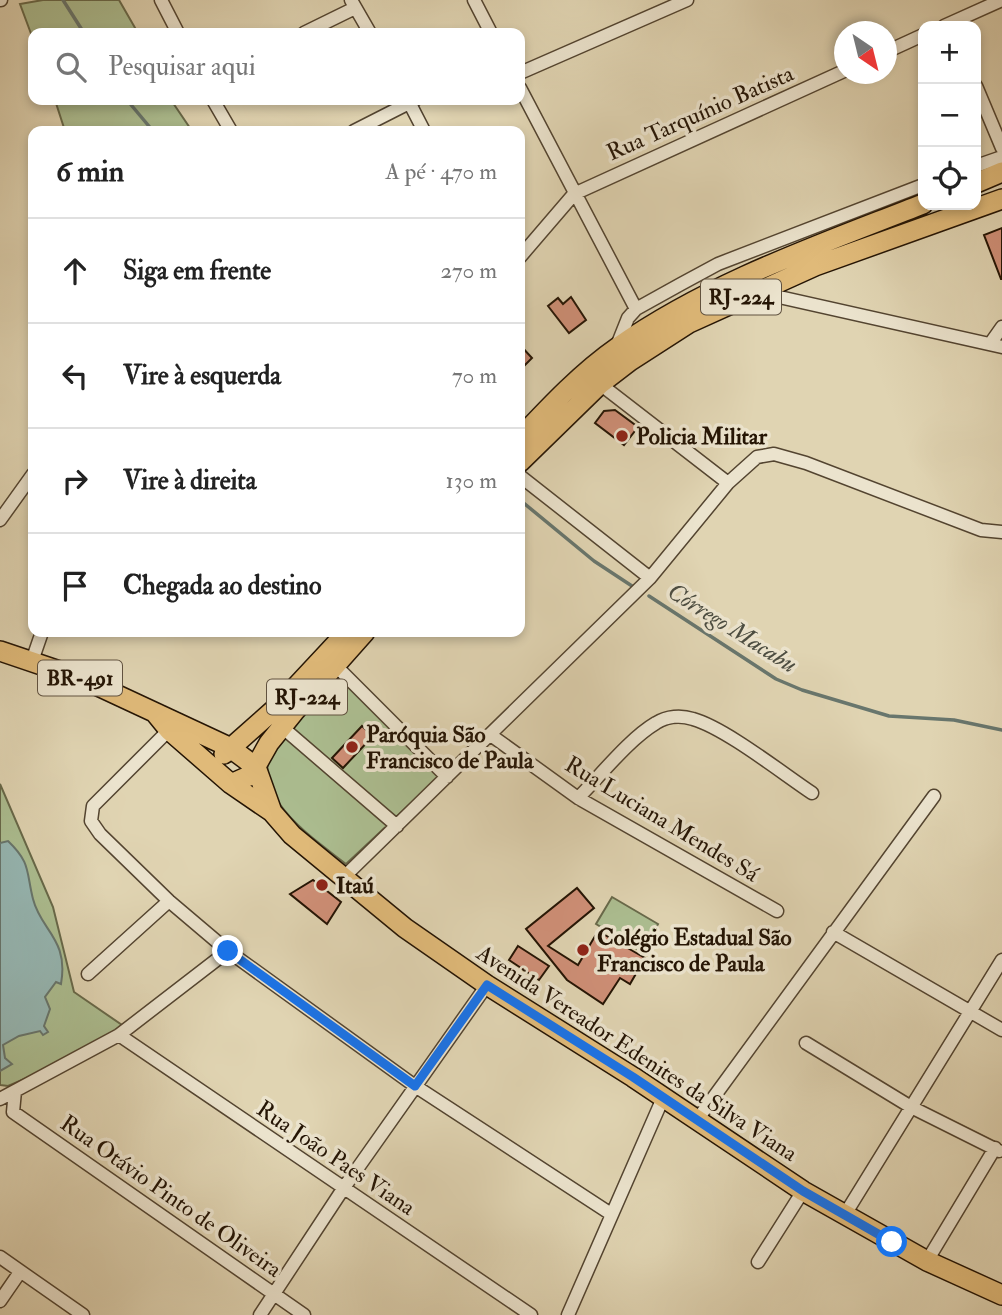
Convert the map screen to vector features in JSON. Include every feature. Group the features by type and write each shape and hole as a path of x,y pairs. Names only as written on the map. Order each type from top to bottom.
{"main road":[{"path":"981,180 1000,167"},
{"name":"RJ-224","path":"525,457 600,384 630,360 690,323 753,291 959,212 1002,199"},
{"name":"RJ-224","path":"525,433 560,396 616,348 775,253 918,206"},
{"name":"RJ-224","path":"229,747 277,706 342,637"},
{"name":"RJ-224","path":"256,767 282,727 360,637"},
{"name":"Avenida Vereador Edenites da Silva Viana","path":"0,651 83,679 229,747 256,767 272,812"},
{"name":"Avenida Vereador Edenites da Silva Viana","path":"156,714 169,730 226,779 272,812 292,835 405,928 487,985 844,1216 927,1261 1002,1295"},
{"path":"229,747 220,761 226,779 246,779 256,767"}],"street":[{"path":"161,0 175,28"},
{"path":"474,0 488,28"},
{"path":"525,72 687,0"},
{"path":"957,21 1002,0"},
{"path":"312,28 353,4 367,28"},
{"path":"897,47 918,37"},
{"name":"Rua Tarquínio Batista","path":"574,194 834,76"},
{"path":"525,98 636,309"},
{"path":"981,98 1002,148"},
{"path":"216,105 229,126"},
{"path":"364,126 403,105"},
{"path":"413,105 422,126"},
{"path":"981,166 1000,167"},
{"path":"616,348 628,318 636,309 719,264 775,253 918,187"},
{"path":"525,251 574,194"},
{"path":"753,291 996,345 1002,327"},
{"path":"600,384 728,483"},
{"path":"344,877 492,736 650,579 728,483 757,457 774,454 806,463 981,530 1002,532"},
{"path":"525,480 650,579"},
{"path":"0,520 28,481"},
{"path":"32,661 40,637"},
{"path":"335,665 447,777"},
{"path":"578,798 640,736 657,722 673,717 692,718 714,729 812,793"},
{"path":"282,727 397,826"},
{"path":"169,730 93,806 90,814 100,834 169,901 228,951 415,1086 611,1214"},
{"name":"Rua Luciana Mendes Sá","path":"492,736 578,798 777,911"},
{"path":"697,1120 934,796"},
{"path":"88,974 169,901"},
{"path":"833,932 1002,1030"},
{"path":"0,1099 119,1035 228,951"},
{"path":"844,1216 1002,960"},
{"path":"260,1315 343,1189 487,985"},
{"name":"Rua João Paes Viana","path":"119,1035 531,1315"},
{"path":"806,1043 911,1107 997,1150 927,1261"},
{"path":"13,1112 15,1091"},
{"path":"568,1315 663,1098"},
{"name":"Rua Otávio Pinto de Oliveira","path":"0,1106 13,1112 304,1315"},
{"path":"758,1262 803,1191"},
{"path":"0,1257 83,1315"},
{"path":"0,1301 20,1272"}],"green space":[{"path":"43,0 119,0 135,28 29,28 20,4"},
{"path":"57,105 174,105 189,126 63,126"},
{"path":"340,677 439,777 346,864 298,826 274,794 268,776 269,757 278,737"},
{"path":"0,784 53,907 74,992 122,1025 118,1030 53,1067 8,1086 0,1085"},
{"path":"612,897 658,924 642,952 596,924"}],"water":[{"path":"8,841 24,862 37,910 58,946 62,969 61,984 56,982 45,997 50,1009 44,1026 48,1032 43,1035 40,1031 19,1036 3,1045 5,1058 12,1064 0,1071 0,843"}],"building":[{"path":"1002,228 1002,279 1001,279 984,235"},
{"path":"571,297 586,320 569,333 548,306 558,298 563,304"},
{"path":"525,350 532,358 525,365"},
{"name":"Policia Militar","path":"615,410 638,427 624,445 595,423 604,411"},
{"name":"Paróquia São Francisco de Paula","path":"362,726 373,736 343,768 332,758"},
{"path":"313,880 341,902 327,924 290,894"},
{"path":"577,888 594,908 548,946 578,965 598,931 645,958 630,984 620,978 603,1004 567,980 526,929"},
{"path":"518,946 549,966 539,980 509,960"}],"waterway":[{"name":"Córrego Macabu","path":"63,0 81,28"},
{"name":"Córrego Macabu","path":"131,105 149,126"},
{"name":"Córrego Macabu","path":"525,504 594,561 635,588"},
{"name":"Córrego Macabu","path":"649,596 776,679 802,690 889,716 954,720 1002,730"}],"place":[{"name":"Policia Militar","path":"622,436"},
{"name":"Paróquia São Francisco de Paula","path":"352,747"},
{"name":"Itaú","path":"322,885"},
{"name":"Colégio Estadual São Francisco de Paula","path":"583,950"}],"route":[{"path":"228,951 415,1086 487,985 633,1077 803,1191 892,1242"}]}
